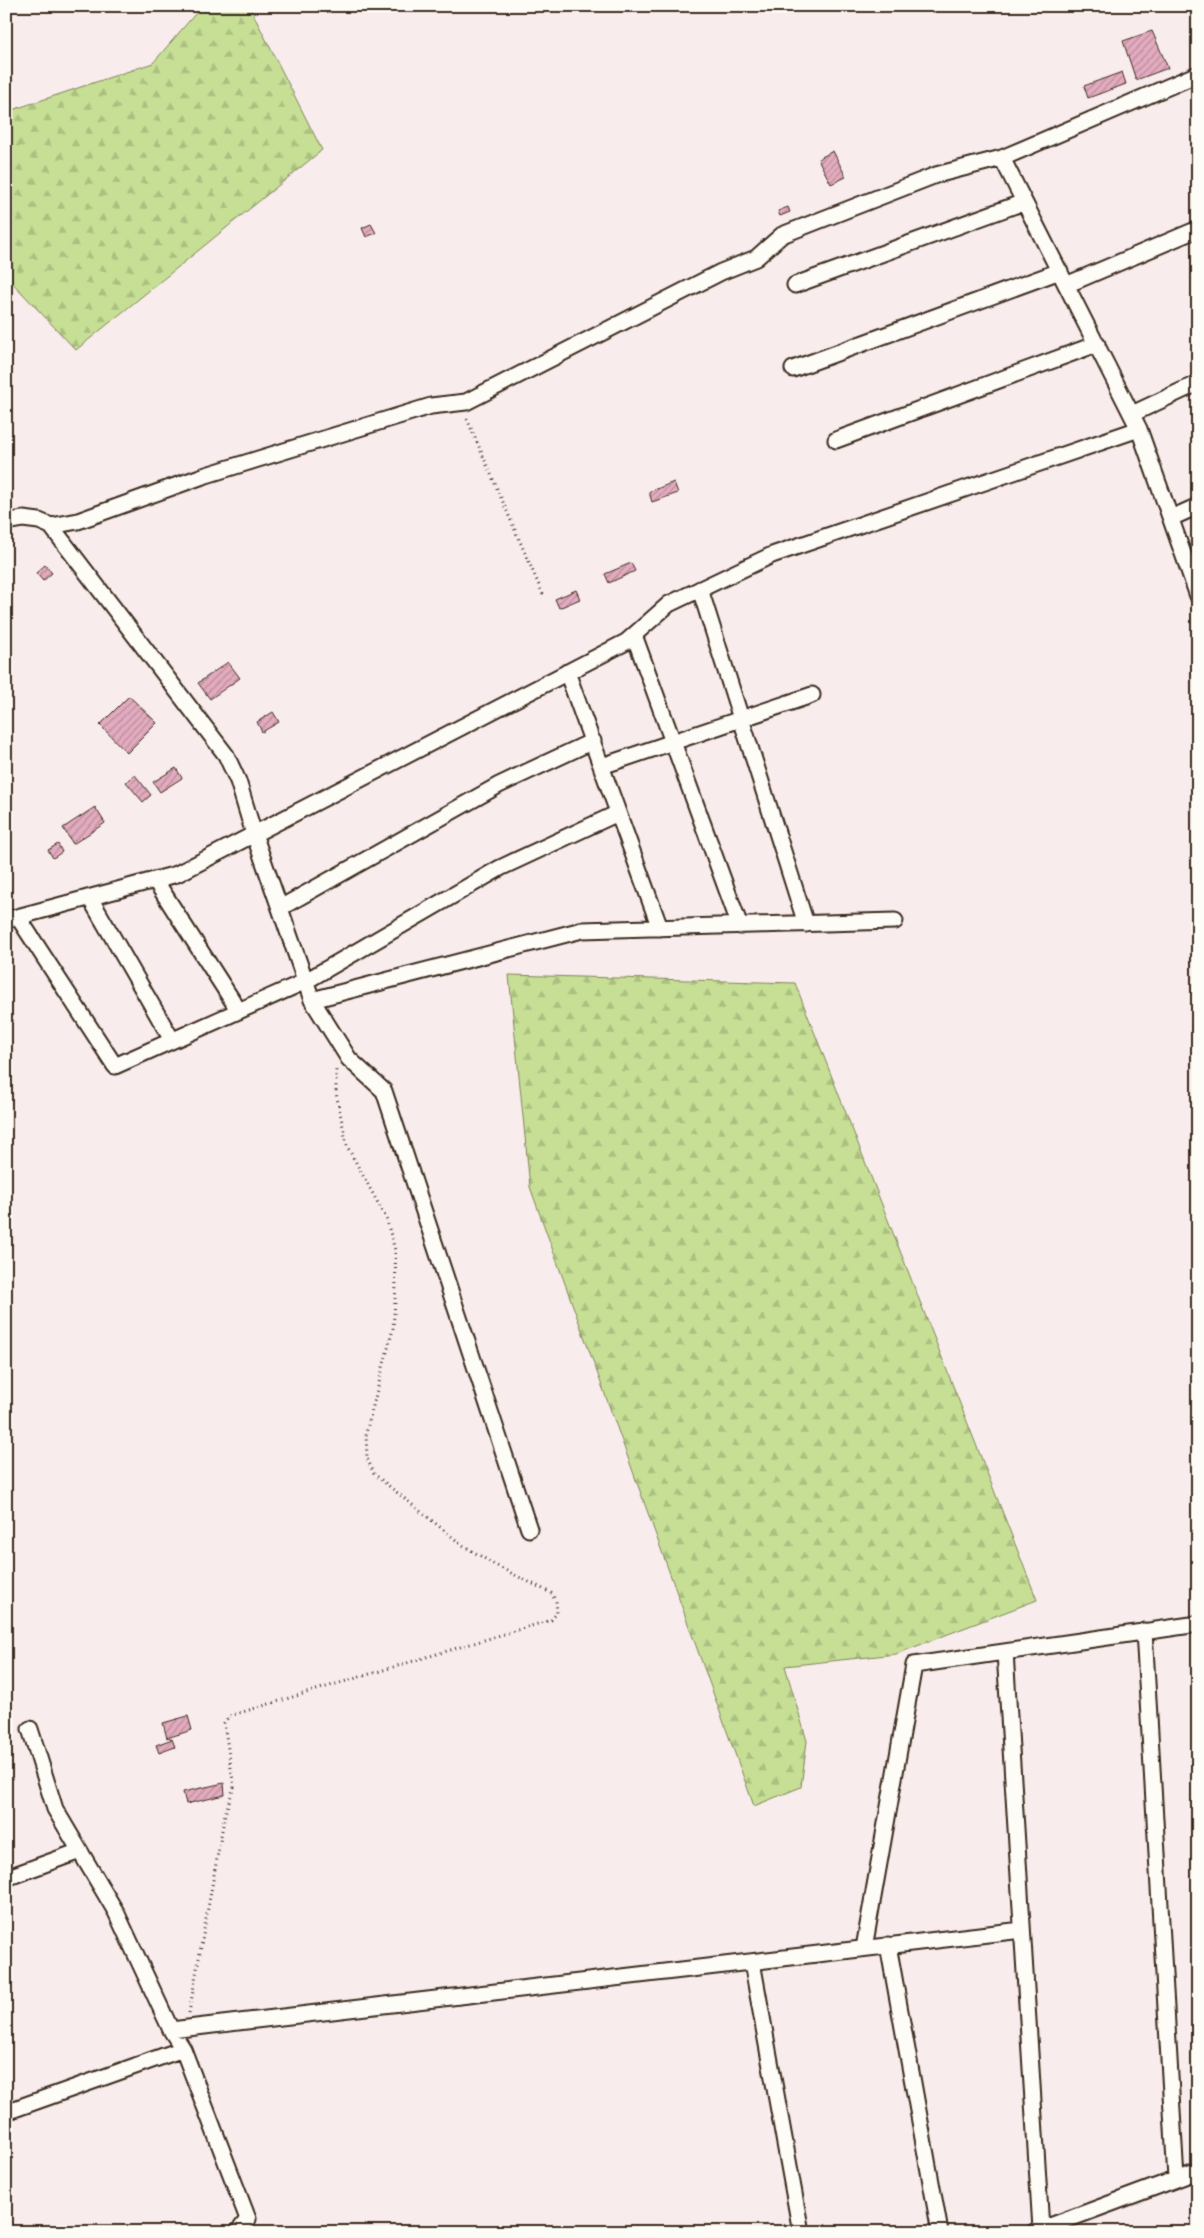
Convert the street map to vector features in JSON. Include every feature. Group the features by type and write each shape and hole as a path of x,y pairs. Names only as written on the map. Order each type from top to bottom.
{"street":[{"path":"51,526 78,521 203,476 431,406 466,402 721,272 756,258 782,234 936,175 1002,158 1198,74"},
{"path":"1002,158 1139,429 1198,596"},
{"path":"796,285 1024,202"},
{"path":"793,370 1063,278 1198,229"},
{"path":"836,440 1097,344"},
{"path":"1132,414 1198,383"},
{"path":"618,813 500,868 306,981 115,1066 12,918 177,874 626,642 669,604 772,555 1139,429"},
{"path":"1171,518 1198,506"},
{"path":"6,522 24,519 39,521 51,526 226,755 238,781 254,834 312,1000 349,1059 384,1090 528,1529"},
{"path":"700,590 806,924"},
{"path":"634,634 740,926"},
{"path":"567,672 660,928"},
{"path":"602,766 812,695"},
{"path":"280,908 499,785 593,742"},
{"path":"154,880 239,1010"},
{"path":"90,898 172,1040"},
{"path":"312,1000 582,930 896,922"},
{"path":"864,1948 914,1665 1198,1624"},
{"path":"1144,1631 1176,2179"},
{"path":"1005,1652 1022,1930 1037,2230 1198,2171"},
{"path":"30,1728 56,1809 116,1912 171,2030 182,2049 248,2219 238,2232"},
{"path":"6,1878 80,1851"},
{"path":"171,2030 1022,1930"},
{"path":"888,1946 940,2232"},
{"path":"752,1962 801,2232"},
{"path":"6,2112 182,2049"}],"path":[{"path":"456,404 463,410 544,597"},
{"path":"187,2028 225,1814 234,1787 224,1723 229,1716 551,1620 557,1613 556,1601 551,1593 495,1565 461,1544 374,1474 367,1458 366,1433 392,1329 396,1287 395,1250 386,1218 347,1146 336,1093 336,1066"}],"green space":[{"path":"202,6 249,6 322,150 76,350 6,276 6,112 153,63"},
{"path":"509,975 795,983 1037,1600 896,1654 785,1666 807,1741 801,1787 754,1806 530,1187"}],"building":[{"path":"1152,31 1168,68 1136,80 1123,41"},
{"path":"1122,72 1126,84 1088,98 1084,86"},
{"path":"833,151 846,177 831,184 818,159"},
{"path":"788,207 790,212 780,216 778,211"},
{"path":"371,224 376,233 366,237 362,228"},
{"path":"674,482 678,493 652,502 649,492"},
{"path":"631,563 635,571 609,583 605,574"},
{"path":"45,565 52,573 43,581 36,573"},
{"path":"576,590 580,599 559,608 555,599"},
{"path":"228,662 240,678 210,699 198,683"},
{"path":"129,696 157,723 127,753 100,725"},
{"path":"273,712 279,722 262,732 257,722"},
{"path":"176,768 182,778 160,792 153,782"},
{"path":"135,775 151,795 143,802 126,782"},
{"path":"95,807 105,823 73,844 63,828"},
{"path":"58,844 62,852 53,858 48,850"},
{"path":"188,1716 192,1730 167,1738 163,1723"},
{"path":"172,1739 175,1747 159,1753 156,1745"},
{"path":"224,1783 225,1795 186,1804 183,1792"}]}
